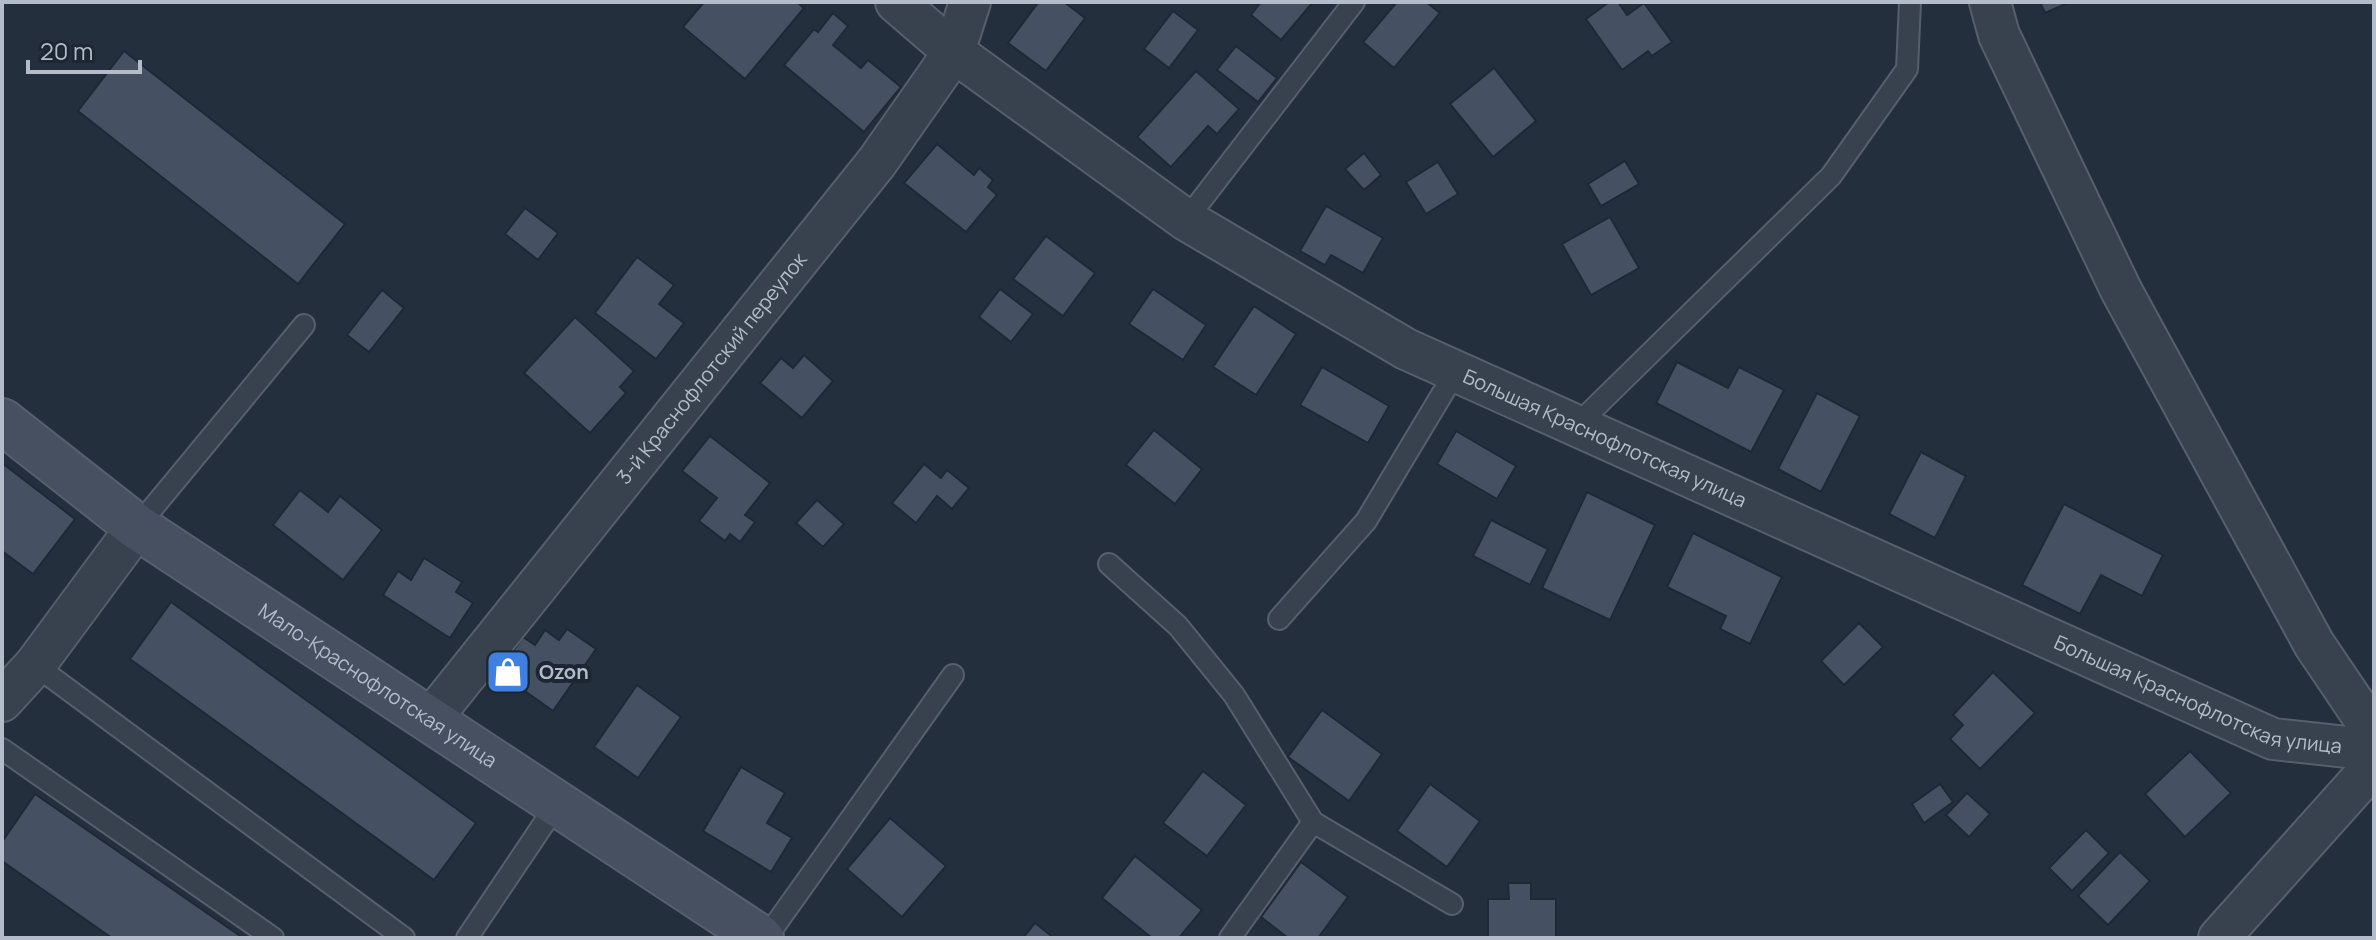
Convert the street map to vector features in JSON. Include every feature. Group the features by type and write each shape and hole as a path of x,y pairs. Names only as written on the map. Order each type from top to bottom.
{"street":[{"name":"Большая Краснофлотская улица","path":"896,2 954,52 1186,220 1406,349 2273,739 2374,750"},
{"name":"3-й Краснофлотский переулок","path":"429,721 877,162 954,52 970,2"},
{"path":"1994,19 2121,290 2314,644 2374,733"},
{"name":"Мало-Краснофлотская улица","path":"2,421 137,527 764,938"},
{"path":"2,701 35,665 137,527"},
{"path":"2219,938 2374,765"}],"lane":[{"path":"1186,220 1354,2"},
{"path":"1576,426 1831,176 1907,69 1910,2"},
{"path":"137,527 304,325"},
{"path":"1279,619 1366,521 1456,371"},
{"path":"1109,564 1178,626 1234,695 1313,822 1452,904"},
{"path":"35,665 404,938"},
{"path":"764,938 953,675"},
{"path":"2,749 273,938"},
{"path":"467,938 557,804"},
{"path":"1230,938 1313,822"}],"building":[{"path":"704,2 797,2 804,8 745,79 683,27"},
{"path":"1034,2 1064,2 1085,18 1046,71 1008,43 1037,4"},
{"path":"1261,2 1313,2 1281,40 1251,15"},
{"path":"1397,2 1426,2 1440,13 1394,68 1363,42"},
{"path":"1609,2 1618,2 1627,15 1644,3 1672,42 1652,56 1648,51 1622,70 1586,19"},
{"path":"2040,2 2070,2 2045,13"},
{"path":"1173,11 1198,30 1169,68 1144,49"},
{"path":"833,13 848,26 833,45 861,68 868,60 901,87 864,132 784,65 814,29 818,32"},
{"path":"1236,46 1277,78 1258,102 1217,70"},
{"path":"124,51 345,224 298,284 78,111"},
{"path":"1494,68 1536,121 1493,157 1450,104"},
{"path":"1196,71 1239,109 1217,134 1208,126 1171,167 1137,137"},
{"path":"937,144 974,175 979,168 993,180 988,187 997,195 966,232 904,183"},
{"path":"1364,153 1381,175 1364,190 1345,169"},
{"path":"1625,161 1639,184 1601,206 1588,184"},
{"path":"1438,162 1458,194 1426,214 1406,182"},
{"path":"1326,206 1383,238 1363,273 1331,255 1325,265 1300,251"},
{"path":"525,208 558,233 538,260 505,234"},
{"path":"1610,217 1639,268 1591,295 1562,244"},
{"path":"1046,236 1095,273 1063,316 1013,279"},
{"path":"637,257 674,285 659,304 684,323 656,359 595,313"},
{"path":"1000,289 1033,314 1011,342 979,317"},
{"path":"1153,289 1206,325 1183,360 1129,324"},
{"path":"382,290 404,308 369,352 347,335"},
{"path":"1254,306 1296,334 1256,395 1213,367"},
{"path":"575,317 634,371 620,387 626,393 590,433 524,373"},
{"path":"804,355 833,381 802,418 760,383 781,358 793,368"},
{"path":"1677,362 1728,388 1739,367 1784,390 1751,452 1656,403"},
{"path":"1322,367 1389,406 1368,443 1300,405"},
{"path":"1817,393 1860,416 1821,492 1778,469"},
{"path":"1154,430 1202,469 1175,504 1126,465"},
{"path":"1456,431 1516,466 1497,499 1437,464"},
{"path":"710,436 770,483 745,515 755,522 740,542 730,534 725,541 699,521 717,498 682,471"},
{"path":"1921,452 1966,476 1935,538 1889,514"},
{"path":"2,463 75,519 33,574 2,551"},
{"path":"924,464 941,478 947,470 969,488 952,509 937,496 916,523 892,503"},
{"path":"300,490 328,512 340,496 382,530 343,580 273,525"},
{"path":"1587,492 1655,525 1610,620 1542,588"},
{"path":"817,500 844,524 823,547 796,523"},
{"path":"2064,504 2163,555 2142,596 2101,575 2080,614 2022,585"},
{"path":"1491,520 1548,549 1530,585 1473,556"},
{"path":"1693,533 1782,577 1750,644 1720,629 1726,616 1667,587"},
{"path":"424,558 462,582 456,592 473,603 450,638 383,595 398,571 411,580"},
{"path":"171,602 476,823 434,880 130,659"},
{"path":"1859,623 1883,647 1844,685 1821,661"},
{"path":"567,629 596,649 553,711 498,672 523,637 535,645 545,630 559,640"},
{"path":"1993,672 2035,713 1980,769 1950,739 1963,725 1953,715"},
{"path":"637,685 681,717 638,778 594,747"},
{"path":"1322,710 1382,754 1349,801 1288,757"},
{"path":"2190,751 2231,793 2185,837 2145,794"},
{"path":"741,767 785,793 767,823 792,838 771,872 703,831"},
{"path":"1203,771 1246,805 1207,856 1163,823"},
{"path":"1430,784 1480,821 1447,867 1397,831"},
{"path":"1940,784 1953,802 1924,823 1912,804"},
{"path":"1967,793 1990,814 1969,837 1946,815"},
{"path":"35,794 243,938 112,938 2,861 2,842"},
{"path":"890,818 946,866 902,917 847,869"},
{"path":"2086,830 2109,853 2072,891 2049,868"},
{"path":"2120,852 2150,881 2108,925 2078,896"},
{"path":"1135,856 1202,910 1179,938 1152,938 1102,898"},
{"path":"1301,862 1348,897 1318,938 1288,938 1261,917"},
{"path":"1508,883 1531,883 1531,899 1556,899 1556,938 1488,938 1488,899 1509,899"},
{"path":"1035,923 1054,938 1023,938"}],"place":[{"name":"Ozon","path":"508,672"}]}
